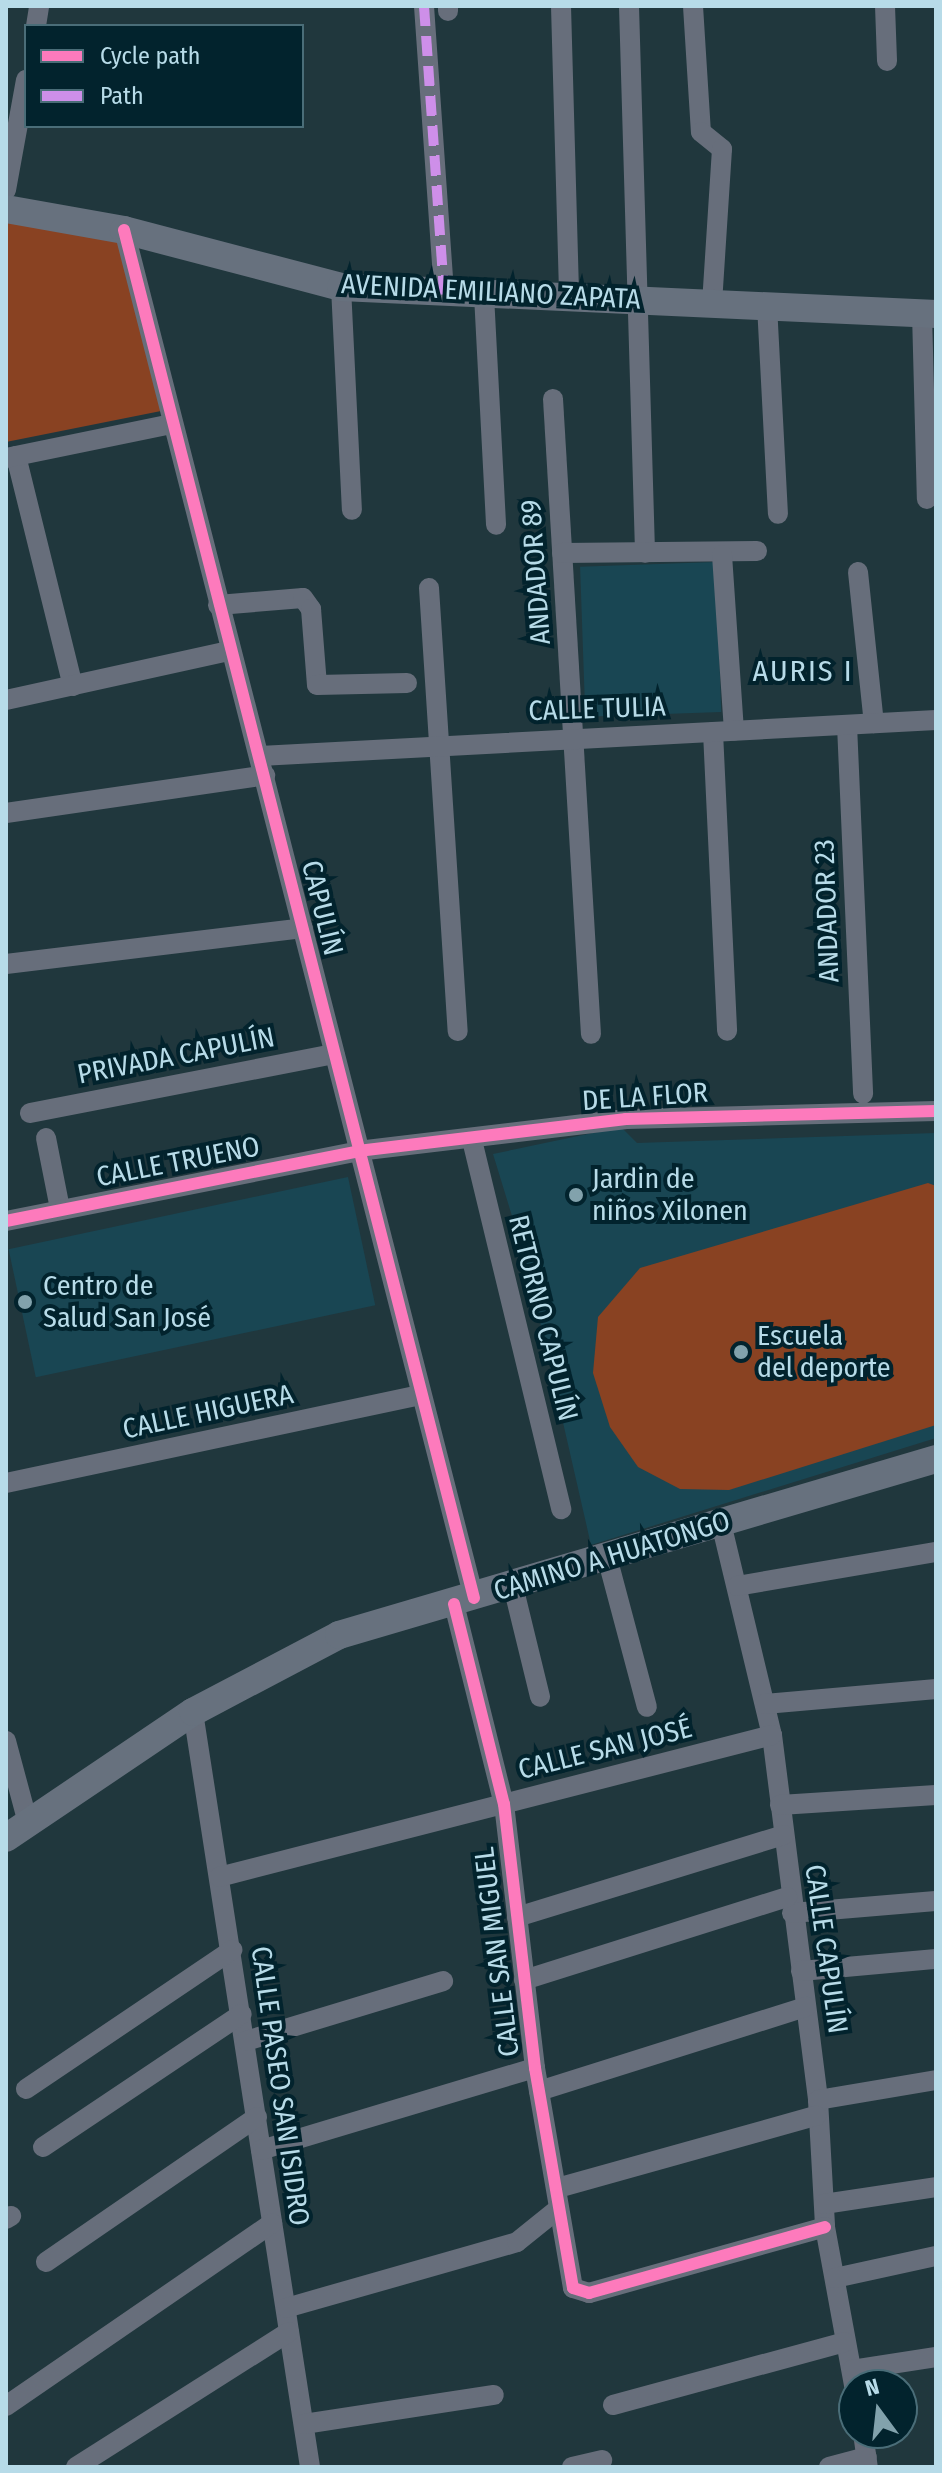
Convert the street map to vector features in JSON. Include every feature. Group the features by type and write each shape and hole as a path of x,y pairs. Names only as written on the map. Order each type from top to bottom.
{"main road":[{"name":"AVENIDA EMILIANO ZAPATA","path":"6,209 124,230 341,287 929,314"},
{"name":"CAMINO A HUATONGO","path":"17,1830 193,1712 325,1641 936,1459"}],"street":[{"path":"424,6 444,294"},
{"path":"561,6 569,297"},
{"path":"629,6 645,553"},
{"path":"693,6 701,132 722,149 712,304"},
{"path":"885,6 887,61"},
{"path":"6,190 24,91"},
{"name":"CAPULÍN","path":"124,230 229,651 263,765 421,1395 464,1601"},
{"path":"341,287 352,510"},
{"path":"484,295 496,525"},
{"path":"767,305 778,514"},
{"path":"927,499 929,314"},
{"name":"ANDADOR 89","path":"553,399 562,553 579,740 591,1034"},
{"path":"73,686 11,457 172,424"},
{"path":"562,553 722,555 757,551"},
{"path":"722,555 727,1031"},
{"path":"858,572 874,723"},
{"path":"429,588 443,743 458,1031"},
{"path":"218,605 303,598 311,609 317,685 407,683"},
{"path":"6,700 229,651"},
{"name":"CALLE TULIA","path":"6,813 263,765 443,743 579,740 936,720"},
{"name":"ANDADOR 23","path":"847,725 863,1094"},
{"path":"6,964 303,928"},
{"name":"PRIVADA CAPULÍN","path":"30,1113 334,1054"},
{"name":"DE LA FLOR","path":"358,1151 472,1140 626,1119 936,1111"},
{"path":"46,1138 60,1209"},
{"name":"RETORNO CAPULÍN","path":"472,1140 561,1509"},
{"name":"CALLE TRUENO","path":"6,1221 358,1151"},
{"name":"CALLE HIGUERA","path":"6,1483 421,1395"},
{"name":"CALLE CAPULÍN","path":"721,1523 772,1735 789,1905 806,2007 817,2108 825,2227 851,2369"},
{"path":"737,1586 936,1552"},
{"path":"607,1557 647,1707"},
{"path":"513,1586 540,1697"},
{"name":"CALLE SAN MIGUEL","path":"464,1601 504,1804 535,2068 561,2187 558,2209 580,2293 825,2227"},
{"path":"765,1704 936,1689"},
{"name":"CALLE PASEO SAN ISIDRO","path":"193,1712 310,2467"},
{"name":"CALLE SAN JOSÉ","path":"219,1877 772,1735"},
{"path":"6,1741 17,1830"},
{"path":"780,1805 936,1795"},
{"path":"517,1917 784,1835"},
{"path":"524,1980 789,1905 936,1901"},
{"path":"26,2089 232,1950"},
{"path":"801,1971 936,1959"},
{"path":"246,2041 443,1981"},
{"path":"539,2091 806,2007"},
{"path":"43,2147 242,2014"},
{"path":"261,2150 535,2068"},
{"path":"561,2187 817,2108 936,2080"},
{"path":"46,2262 257,2117"},
{"path":"824,2204 936,2187"},
{"path":"286,2308 517,2242 558,2209"},
{"path":"6,2406 272,2223"},
{"path":"835,2278 936,2256"},
{"path":"76,2467 289,2332"},
{"path":"613,2405 845,2342"},
{"path":"889,2369 936,2357"},
{"path":"304,2424 494,2395"},
{"path":"572,2467 602,2460"},
{"path":"829,2467 868,2462"}],"shaded area":[{"path":"6,209 124,243 161,411 6,442"},
{"path":"716,562 721,712 585,717 580,567"},
{"name":"Escuela del deporte","path":"621,1127 637,1143 936,1133 936,1438 591,1545 527,1265 493,1154"},
{"path":"348,1177 375,1305 36,1377 9,1249"},
{"name":"Escuela del deporte","path":"928,1183 936,1186 936,1425 729,1490 680,1489 638,1467 610,1427 593,1373 598,1317 640,1268"}],"marked path":[{"path":"424,6 444,294"}],"cycle path":[{"path":"124,230 474,1598"},
{"path":"6,1221 358,1151 626,1119 936,1111"},
{"path":"454,1604 504,1804 535,2068 573,2288 589,2293 825,2227"}],"place":[{"name":"Jardin de niños Xilonen","path":"576,1195"},
{"name":"Centro de Salud San José","path":"25,1302"},
{"name":"Escuela del deporte","path":"741,1352"}],"district":[{"name":"AURIS I","path":"803,671"}]}
